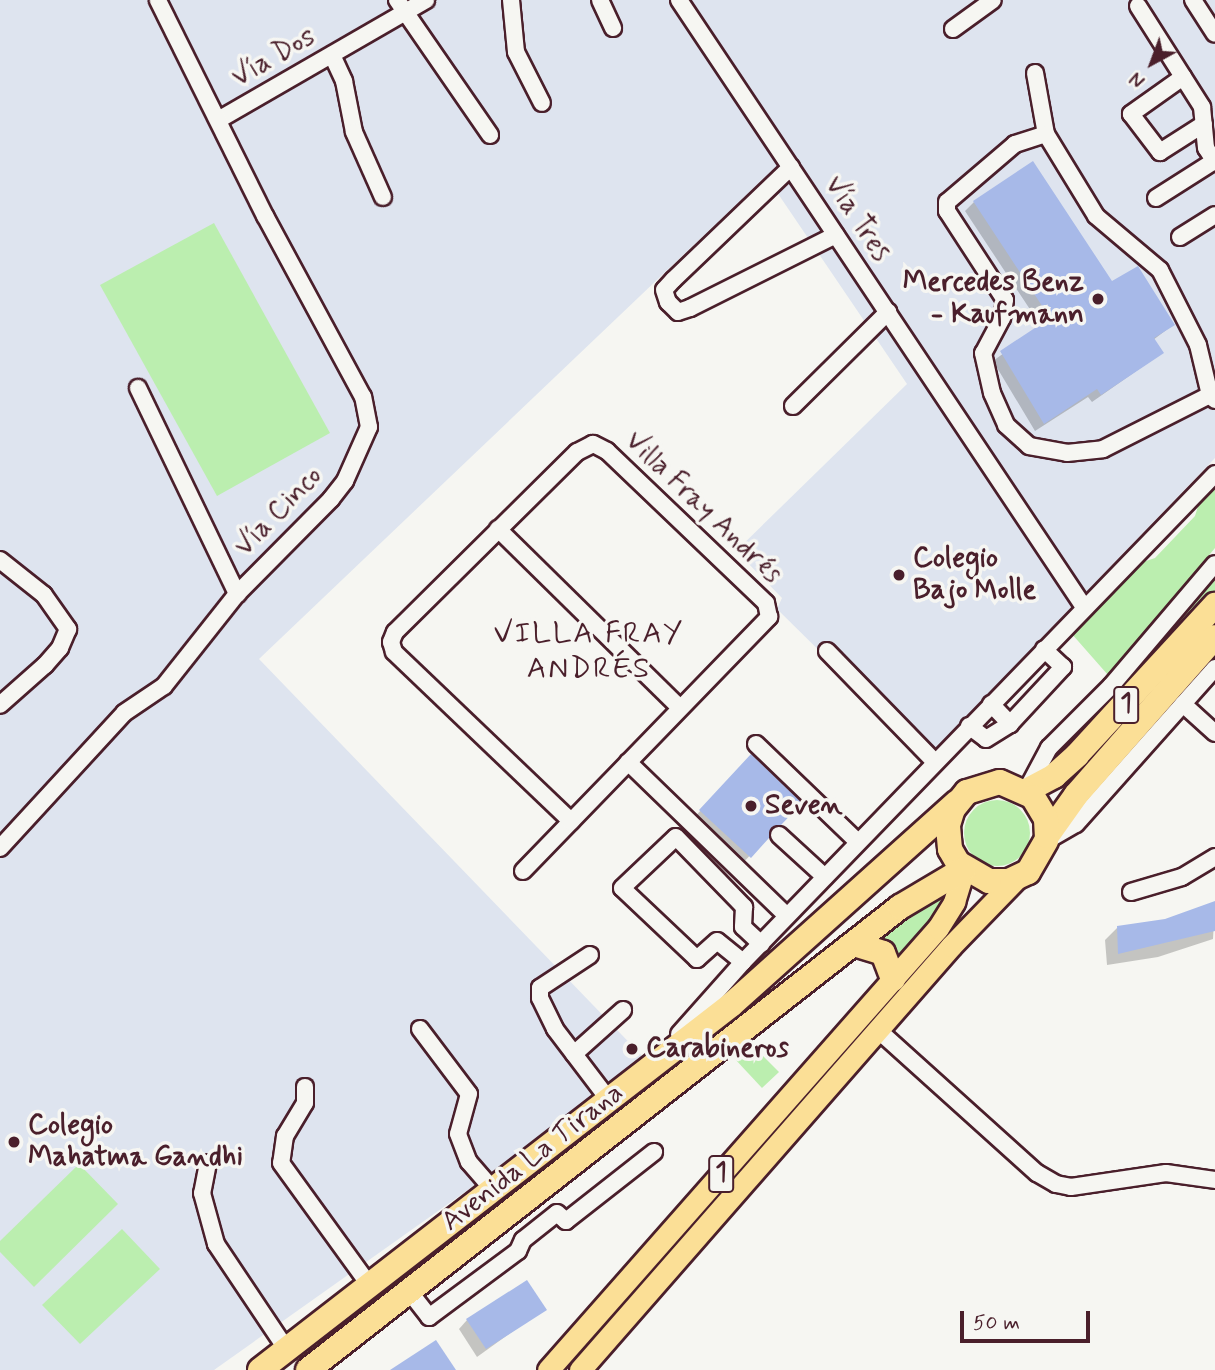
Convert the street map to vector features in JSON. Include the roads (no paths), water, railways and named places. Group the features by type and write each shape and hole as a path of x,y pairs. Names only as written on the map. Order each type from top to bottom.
{"highway":[{"name":"1","path":"1026,791 1054,776 1077,755 1215,606"},
{"name":"1","path":"1016,879 1034,867 1047,839 1076,795 1215,637"},
{"path":"1016,879 989,881 964,869 950,849 947,833 957,802 986,783 1007,783 1026,791 1043,811 1047,839"},
{"name":"Avenida La Tirana","path":"260,1370 778,966 957,802"},
{"name":"Avenida La Tirana","path":"308,1370 919,894 964,869"},
{"path":"854,944 883,953 893,979"}],"main road":[{"name":"1","path":"548,1370 947,916 964,869"},
{"name":"1","path":"580,1370 878,1030 1016,879"}],"street":[{"name":"Vía Cinco","path":"0,848 124,713 172,676 237,594 345,481 369,427 363,397 265,216 220,119 158,0"},
{"name":"Vía Dos","path":"220,119 332,55 401,6 426,0"},
{"path":"512,0 516,52 542,103"},
{"path":"600,0 613,28"},
{"name":"Vía Tres","path":"679,0 1084,607"},
{"path":"953,29 993,0"},
{"path":"1193,0 1215,34"},
{"path":"401,6 490,135"},
{"path":"1138,6 1207,110 1206,148 1215,162 1156,198"},
{"path":"332,55 344,80 354,132 383,197"},
{"path":"1035,73 1046,134 1096,216 1160,271 1178,300 1198,345 1212,398 1103,449 1067,453 1029,446 1006,425 992,393 983,352 1002,318 1004,300 947,211 947,202 1015,144 1046,134"},
{"path":"1183,77 1131,114 1160,152 1207,110"},
{"path":"791,167 664,290 668,302 678,312 690,308 836,235"},
{"path":"1180,237 1215,215"},
{"path":"793,406 888,312"},
{"path":"138,388 237,594"},
{"name":"Villa Fray Andrés","path":"523,871 766,622 766,603 598,445 581,448 498,529 395,632 392,647 570,821"},
{"name":"Avenida La Tirana","path":"650,1067 743,962 1215,474"},
{"path":"498,529 680,708"},
{"path":"0,560 44,595 68,629 52,656 0,705"},
{"path":"1026,791 1041,759 1057,738 1111,686 1215,564"},
{"path":"969,726 986,739 1010,724 1063,667 1044,649"},
{"path":"827,651 935,762"},
{"path":"1047,839 1076,824 1215,668"},
{"path":"1018,675 1038,695"},
{"path":"991,704 1010,724"},
{"path":"1183,704 1215,733"},
{"path":"755,744 858,842"},
{"path":"628,762 787,916"},
{"path":"779,835 825,877"},
{"path":"743,962 717,941 696,959 622,888 677,837 744,906 743,927 761,944"},
{"path":"1130,891 1182,877 1215,858"},
{"path":"590,955 540,988 540,998 555,1029 609,1100"},
{"path":"574,1054 623,1010"},
{"path":"420,1029 469,1094 458,1133 469,1162 493,1190"},
{"path":"878,1030 1037,1173 1056,1184 1071,1187 1166,1173 1215,1180"},
{"path":"305,1087 305,1103 285,1136 281,1163 370,1286"},
{"path":"409,1291 429,1317 518,1251 523,1240 557,1213 566,1221 654,1152"},
{"path":"208,1163 202,1193 216,1244 287,1350"}],"place":[{"name":"Mercedes Benz - Kaufmann","path":"1098,299"},
{"name":"Colegio Bajo Molle","path":"899,575"},
{"name":"Seven","path":"751,806"},
{"name":"Carabineros","path":"632,1049"},
{"name":"Colegio Mahatma Gandhi","path":"14,1142"}],"district":[{"name":"VILLA FRAY ANDRÉS","path":"589,651"}]}
